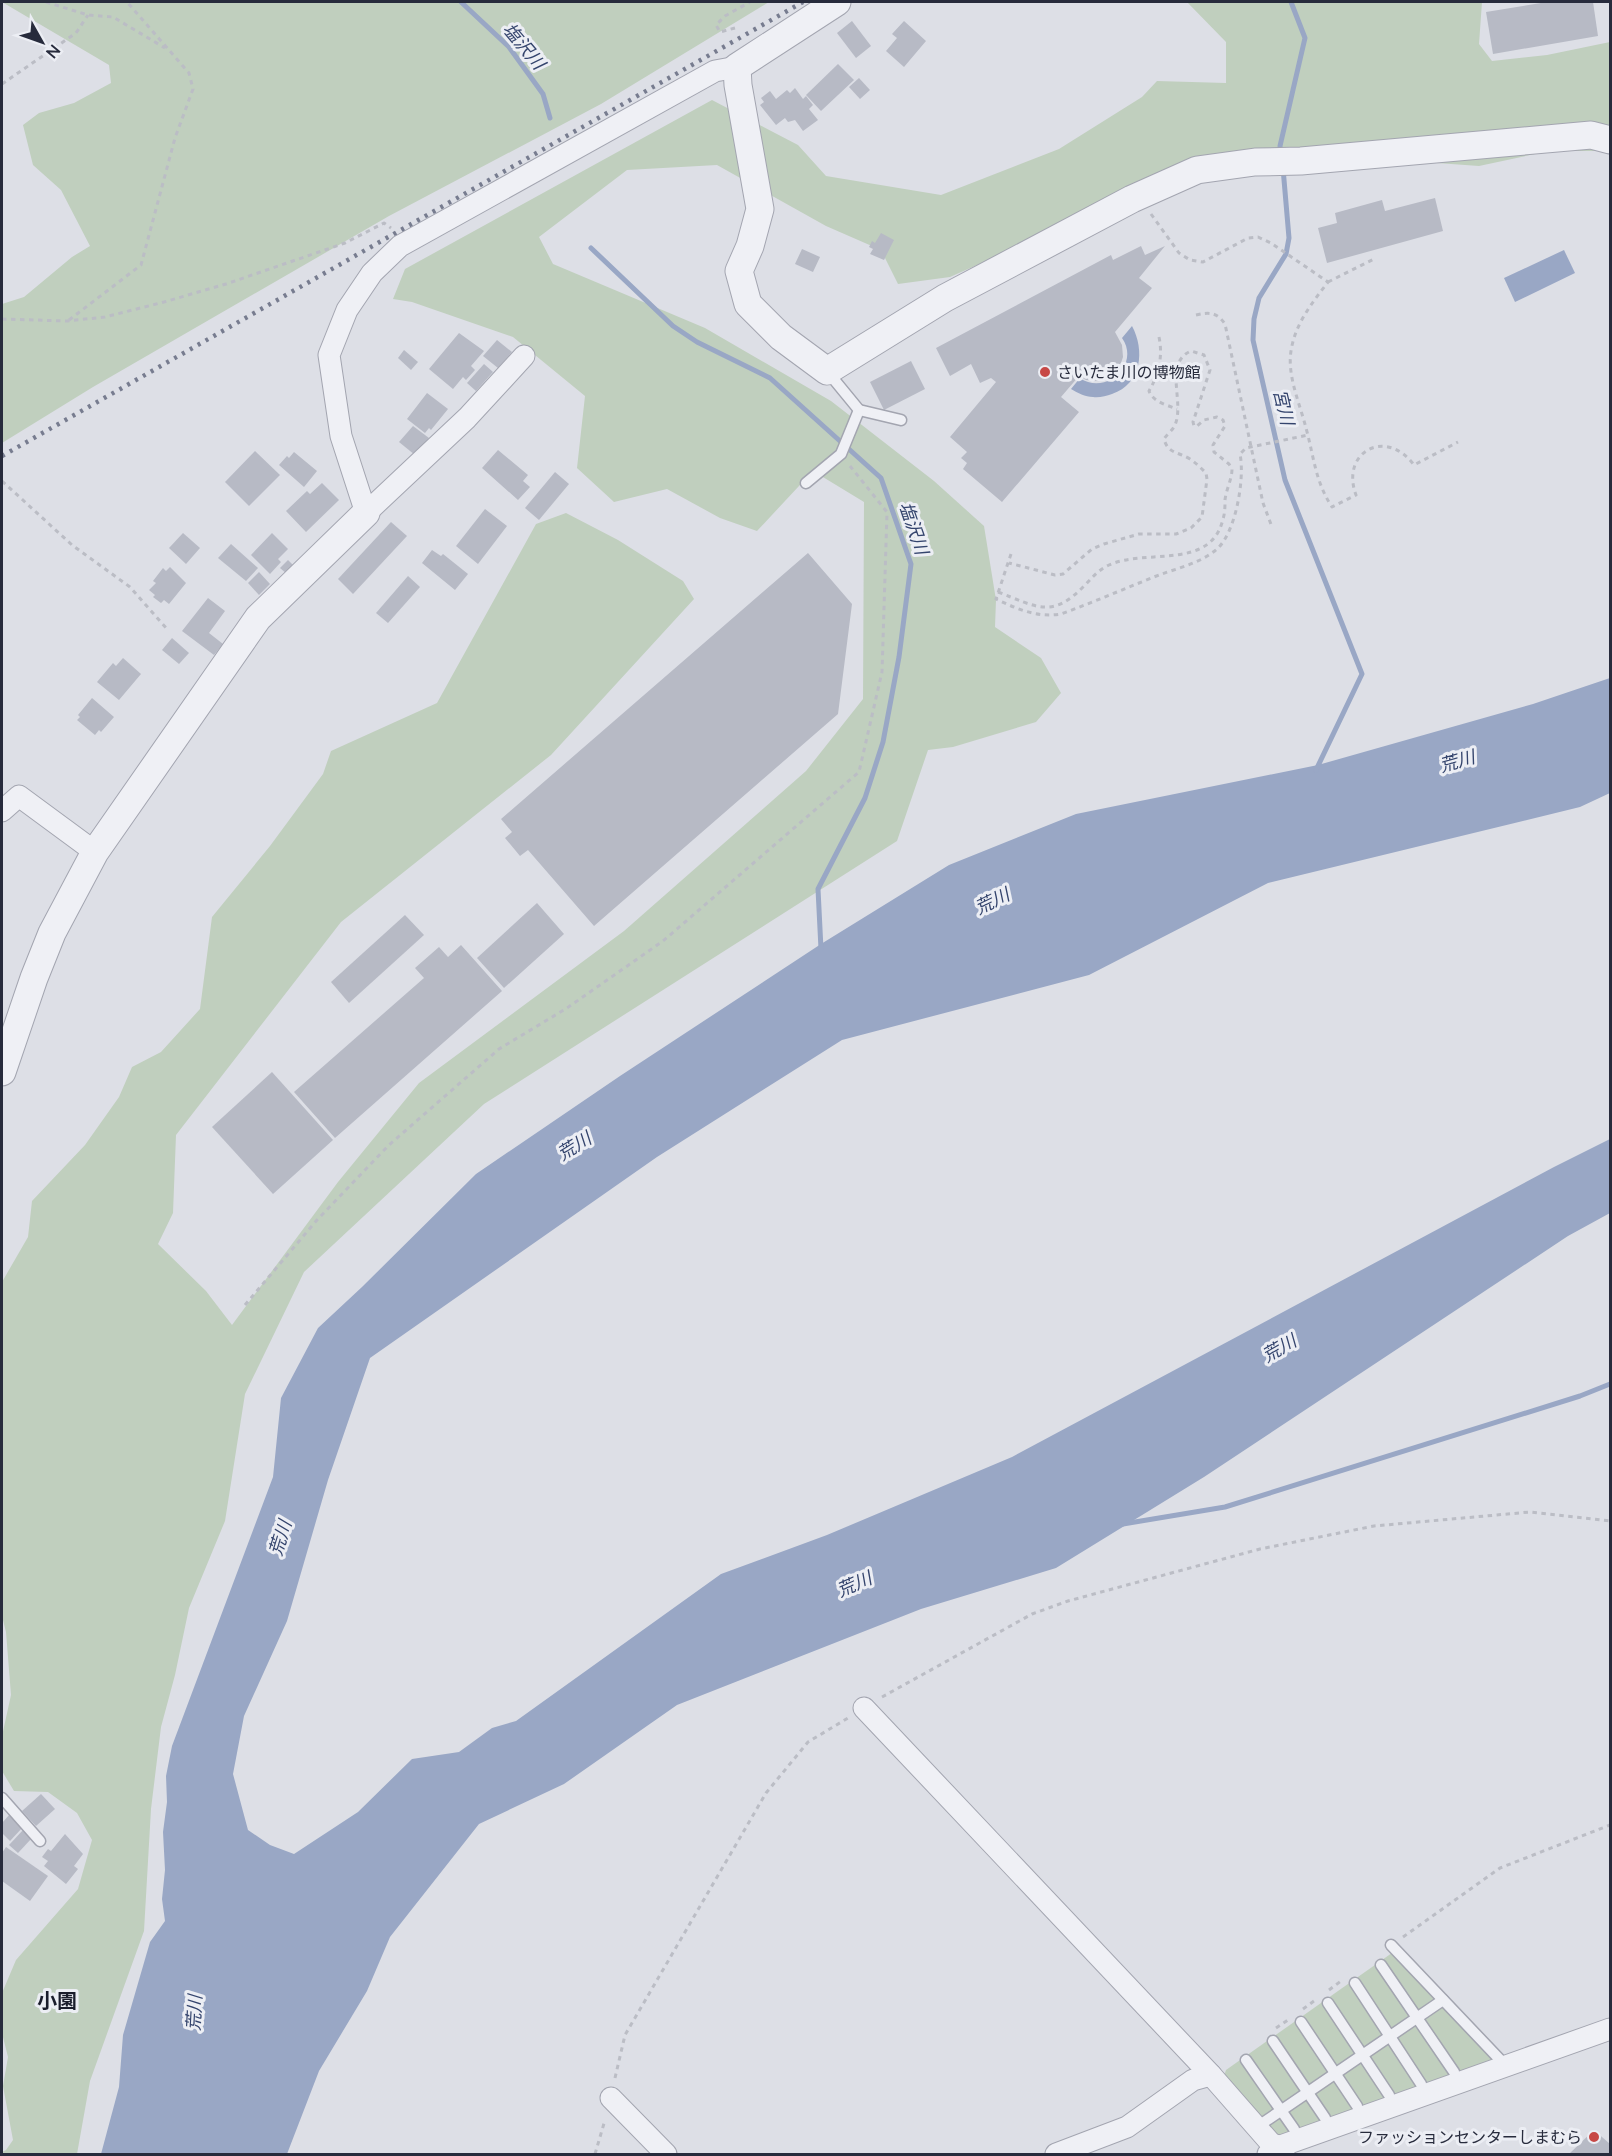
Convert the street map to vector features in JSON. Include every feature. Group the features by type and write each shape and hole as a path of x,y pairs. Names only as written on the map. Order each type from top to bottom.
{"street":[{"path":"366,513 341,436 329,355 346,310 372,273 400,246 715,71 737,66 837,2"},
{"path":"737,66 738,85 760,209 750,246 739,271 748,304 781,337 827,371 945,298 1142,195 1197,170 1224,165 1301,161 1591,135 1611,140"},
{"path":"2,1072 52,933 95,852 258,618 467,418 524,356"},
{"path":"2,812 19,796 95,852"},
{"path":"864,1708 1211,2075 1257,2127 1275,2152 1611,2029"},
{"path":"1056,2154 1127,2127 1193,2080 1211,2075"},
{"path":"611,2097 666,2154"}],"lane":[{"path":"827,371 859,410 901,420"},
{"path":"806,483 842,454 859,410"},
{"path":"2,1798 40,1841"},
{"path":"1391,1945 1506,2066"},
{"path":"1382,1965 1454,2072"},
{"path":"1355,1983 1421,2084"},
{"path":"1257,2127 1443,2000"},
{"path":"1328,2003 1389,2095"},
{"path":"1300,2022 1357,2106"},
{"path":"1274,2041 1325,2118"},
{"path":"1246,2060 1294,2129"}],"path":[{"path":"46,2 88,15 113,17 168,50"},
{"path":"67,321 141,265 175,138 193,89 189,73 126,2"},
{"path":"735,28 720,32 716,25 725,16 750,2"},
{"path":"2,84 76,33 88,15"},
{"path":"1142,195 1153,218 1179,253 1190,260 1203,262 1248,238 1258,237 1271,243 1328,282"},
{"path":"2,319 67,321 105,316 226,284 345,243 384,223 395,234 400,246"},
{"path":"1374,259 1328,282 1301,320 1291,353 1295,388 1308,435 1314,470 1324,496 1332,507 1356,495 1351,477 1353,467 1370,448 1395,447 1414,465 1458,442"},
{"path":"1196,315 1214,313 1221,317 1225,324 1263,502 1272,527"},
{"path":"1159,337 1160,360 1155,380 1149,391 1151,397 1157,401 1177,409"},
{"path":"998,592 1042,608 1059,606 1072,597 1096,572 1108,565 1129,558 1179,556 1205,546 1213,538 1224,518 1227,488 1232,469 1214,452 1213,445 1225,426 1223,420 1217,417 1204,420 1197,426 1194,426 1192,422 1210,370 1203,355 1191,351 1184,354 1178,362 1175,426 1164,439 1170,451 1189,458 1206,473 1202,517 1198,523 1176,534 1138,534 1092,549 1063,574 1054,575 1009,562"},
{"path":"1011,554 996,599 1021,610 1049,616 1091,603 1208,555 1224,542 1231,528 1240,480 1240,454 1252,447 1308,435"},
{"path":"245,1305 317,1220 389,1145 482,1064 500,1049 567,1008 663,941 859,771 882,672 887,512 842,454"},
{"path":"2,481 72,545 130,587 167,629"},
{"path":"595,2154 625,2035 766,1792 808,1742 1032,1614 1068,1601 1260,1549 1374,1526 1530,1512 1611,1521"}],"green space":[{"path":"2,2 769,2 601,104 389,216 93,387 2,443 2,304 24,297 72,257 90,246 61,190 33,165 23,125 39,113 74,103 111,83 109,65"},
{"path":"1187,2 1482,2 1479,44 1492,61 1547,55 1610,42 1610,151 1549,151 1479,166 1423,162 1221,157 950,277 898,284 881,250 826,226 717,165 627,170 539,237 553,264 705,328 831,401 934,481 984,526 996,600 995,627 1041,658 1061,693 1036,722 953,747 928,750 897,841 484,1104 304,1272 245,1394 225,1521 189,1608 161,1727 151,1809 144,1931 90,2081 77,2154 2,2154 13,2140 3,2086 8,2057 2,2033 2,1993 16,1960 78,1889 92,1840 77,1813 48,1792 14,1791 2,1771 2,1736 11,1695 6,1632 2,1616 2,1282 28,1237 32,1201 85,1145 119,1097 132,1067 161,1052 200,1009 212,917 270,846 323,774 331,751 437,703 536,524 566,513 618,540 683,581 694,599 551,755 341,922 176,1135 173,1213 158,1244 206,1291 232,1325 338,1182 419,1083 624,931 806,771 863,699 864,502 813,471 757,531 720,518 667,489 614,502 577,468 585,396 513,337 412,302 393,299 405,269 712,100 798,145 826,176 941,195 1059,149 1142,97 1157,81 1226,83 1226,42"},
{"path":"1399,1948 1504,2057 1287,2135 1275,2135 1224,2076 1226,2070"}],"water":[{"path":"1564,250 1575,273 1515,302 1504,278"},
{"path":"1132,326 1139,345 1139,355 1138,365 1130,383 1112,394 1100,397 1087,396 1071,389 1080,378 1090,383 1100,383 1118,375 1127,358 1127,348 1122,338"},
{"name":"荒川","path":"1610,678 1610,793 1580,807 1268,883 1089,975 842,1040 657,1157 370,1358 328,1480 287,1621 244,1716 233,1774 248,1830 270,1845 294,1854 358,1812 412,1759 459,1752 492,1728 516,1721 721,1574 827,1535 1012,1457 1610,1139 1610,1213 1568,1236 1204,1477 1056,1568 921,1609 677,1705 564,1784 479,1824 390,1937 367,1991 319,2071 287,2154 101,2154 119,2087 123,2035 150,1942 165,1921 162,1899 165,1870 163,1832 167,1802 166,1776 172,1746 273,1477 281,1398 318,1328 476,1174 821,944 949,865 1076,814 1318,765 1533,704"}],"building":[{"path":"1547,2 1593,2 1598,36 1493,54 1486,12"},
{"path":"852,21 871,46 856,58 837,33"},
{"path":"904,21 926,41 904,67 886,51 897,38 892,34"},
{"path":"838,64 854,80 821,111 806,95"},
{"path":"859,78 870,90 860,99 849,87"},
{"path":"795,88 803,99 806,96 813,105 809,109 818,120 803,131 795,120 788,122 785,118 776,125 760,105 764,102 761,98 770,91 776,99 787,90 790,93"},
{"path":"1435,198 1443,231 1327,263 1318,228 1337,223 1335,213 1382,200 1385,211"},
{"path":"881,233 894,240 884,260 870,254 873,249 869,247 872,241 875,243"},
{"name":"さいたま川の博物館","path":"1141,246 1145,255 1165,246 1139,278 1152,288 1115,332 1122,345 1123,357 1120,366 1110,378 1100,381 1086,380 1079,376 1061,397 1079,412 1002,502 963,469 967,463 961,458 967,452 950,437 996,382 991,378 980,383 971,364 950,376 936,348 1111,255 1113,260"},
{"path":"802,249 820,257 813,272 795,264"},
{"path":"459,333 484,351 471,366 475,370 466,380 463,377 453,389 429,369"},
{"path":"497,340 512,352 498,368 483,356"},
{"path":"404,350 418,362 411,370 398,358"},
{"path":"911,361 925,389 884,410 870,382"},
{"path":"484,364 493,372 476,391 467,383"},
{"path":"427,393 448,409 431,430 429,428 425,433 407,419"},
{"path":"413,426 429,438 415,455 399,442"},
{"path":"498,450 528,475 523,481 530,487 518,500 482,468"},
{"path":"255,451 280,475 249,506 225,482"},
{"path":"294,452 317,471 304,487 279,465"},
{"path":"555,472 569,484 539,520 525,508"},
{"path":"322,483 339,500 306,532 286,511 307,491 310,494"},
{"path":"485,509 507,526 478,564 456,546"},
{"path":"391,522 407,536 353,594 338,579"},
{"path":"183,533 200,548 186,564 169,548"},
{"path":"272,533 288,549 278,559 281,562 270,574 251,555"},
{"path":"231,544 258,568 246,581 218,558"},
{"path":"432,550 441,556 443,554 468,574 455,590 422,563"},
{"path":"808,553 852,604 838,714 594,926 528,850 520,856 505,838 512,832 501,819"},
{"path":"288,560 294,566 287,574 280,568"},
{"path":"170,567 186,583 169,604 164,600 161,603 153,597 155,595 149,590 156,583 153,581 163,568 166,571"},
{"path":"259,572 270,584 259,595 248,583"},
{"path":"408,576 420,587 388,623 376,613"},
{"path":"208,598 225,611 209,633 223,644 214,655 182,631"},
{"path":"172,638 189,653 179,664 162,650"},
{"path":"123,658 141,674 119,700 97,682 113,663 116,666"},
{"path":"92,698 114,717 101,732 99,730 95,735 77,720 80,717 78,715"},
{"path":"537,903 564,934 504,988 477,958"},
{"path":"405,915 424,935 349,1003 331,982"},
{"path":"461,945 502,991 335,1138 294,1092 424,978 415,968 439,947 448,957"},
{"path":"272,1072 333,1140 273,1194 212,1127"},
{"path":"41,1794 55,1809 36,1826 22,1811"},
{"path":"10,1814 23,1827 10,1841 2,1833 2,1823"},
{"path":"23,1830 32,1838 18,1853 9,1845"},
{"path":"65,1834 83,1854 74,1866 78,1869 66,1884 44,1866 48,1861 42,1857 48,1849 51,1851"},
{"path":"6,1847 48,1876 30,1901 2,1881 2,1853"},
{"name":"ファッションセンターしまむら","path":"1594,2130 1610,2144 1610,2154 1569,2154"}],"waterway":[{"name":"塩沢川","path":"461,2 509,47 543,94 550,118"},
{"name":"宮川","path":"1281,153 1280,146 1305,38 1291,2"},
{"name":"宮川","path":"1283,168 1289,238 1286,254 1259,298 1254,319 1253,340 1285,480 1362,674 1316,770"},
{"name":"塩沢川","path":"591,248 673,326 697,342 770,378 881,478 911,564 899,657 883,742 865,798 818,889 821,949"},
{"path":"1123,1524 1225,1507 1580,1396 1610,1384"}],"railway":[{"path":"2,456 803,2"}],"place":[{"name":"さいたま川の博物館","path":"1045,372"},
{"name":"ファッションセンターしまむら","path":"1594,2137"}],"district":[{"name":"小園","path":"57,2000"}]}
